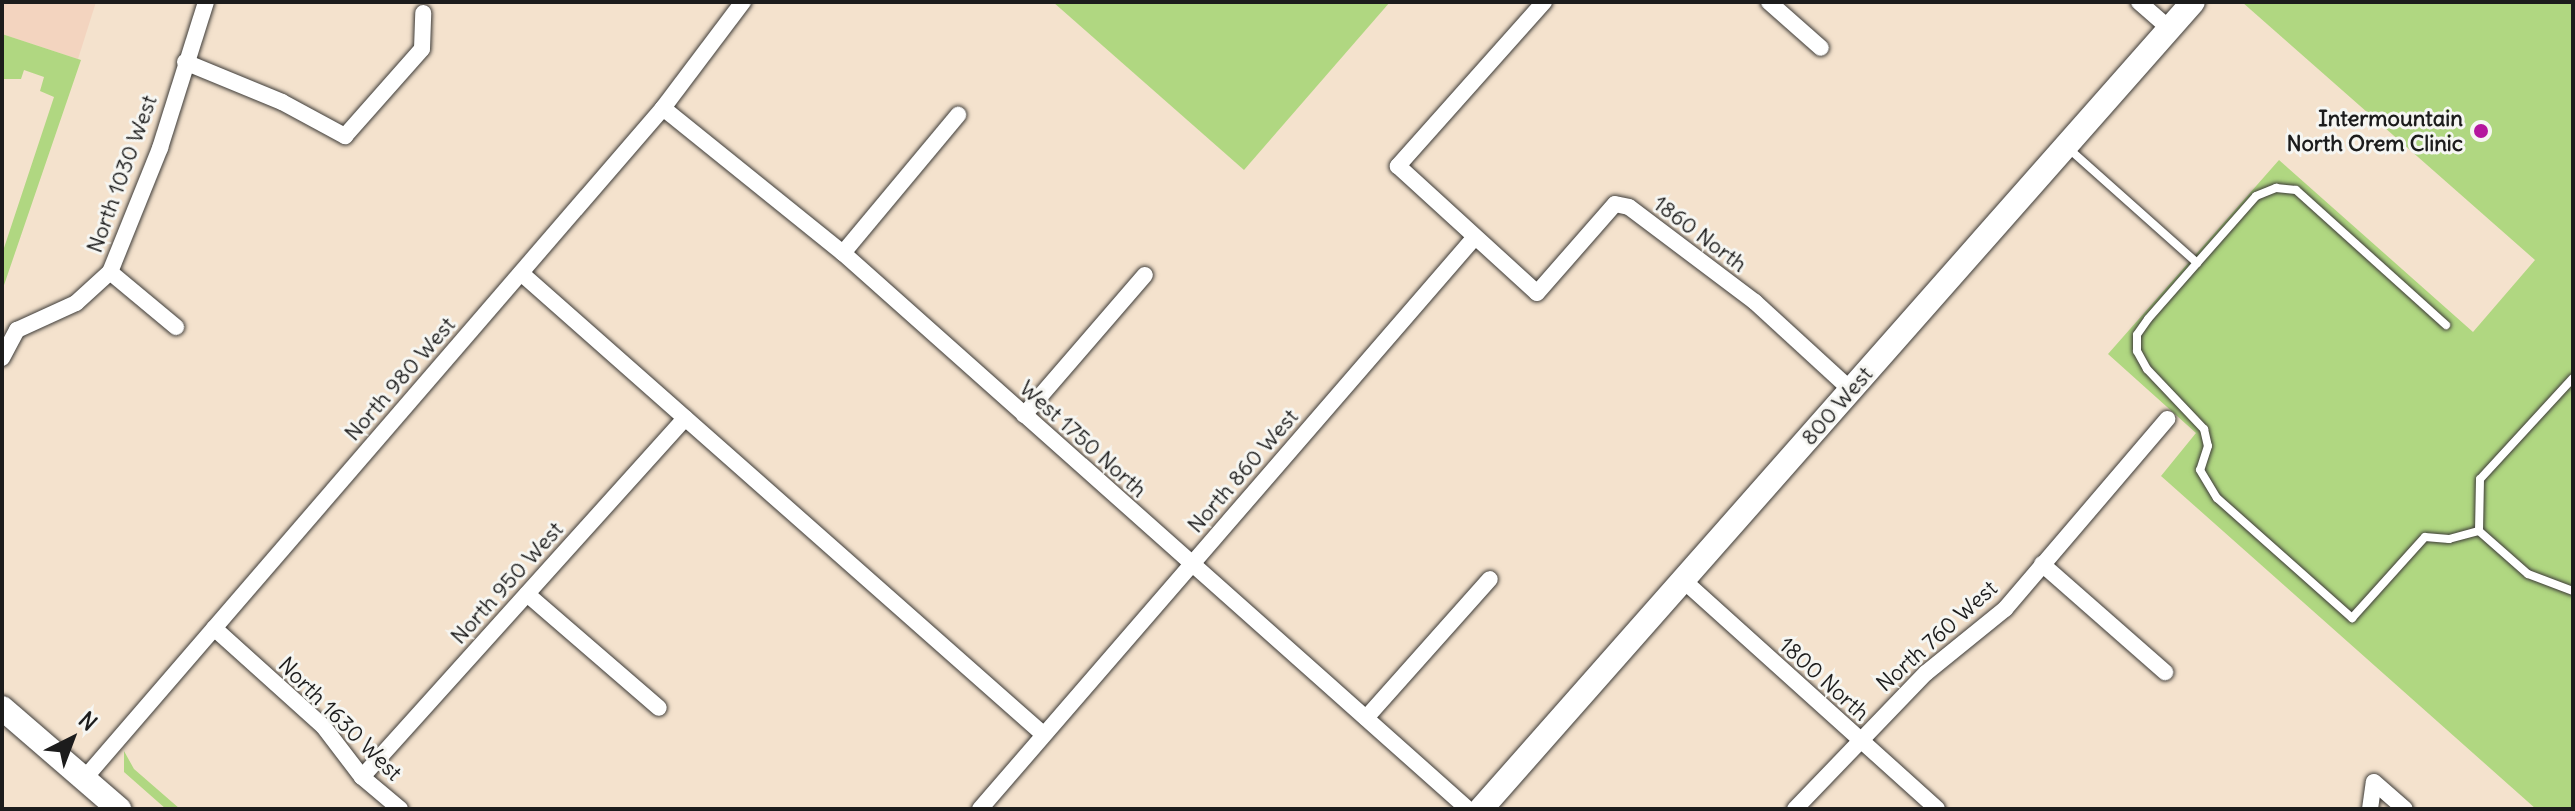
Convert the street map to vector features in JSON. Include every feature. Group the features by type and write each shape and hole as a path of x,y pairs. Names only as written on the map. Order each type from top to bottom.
{"street":[{"name":"North 1030 West","path":"2,358 17,330 76,303 110,272 160,148 206,2"},
{"name":"North 980 West","path":"84,779 663,108 743,2"},
{"name":"1860 North","path":"1544,2 1398,166 1537,293 1615,204 1629,207 1755,302 1851,390"},
{"path":"1769,2 1821,48"},
{"path":"2139,2 2170,29"},
{"name":"800 West","path":"1481,809 2193,2"},
{"path":"185,62 282,102 345,136 422,49 423,13"},
{"name":"West 1750 North","path":"663,108 843,253 1468,809"},
{"path":"843,253 958,115"},
{"name":"North 860 West","path":"980,809 1475,237"},
{"path":"110,272 176,327"},
{"path":"521,273 1043,734"},
{"path":"1024,415 1145,275"},
{"name":"North 950 West","path":"362,777 685,418"},
{"name":"North 760 West","path":"1795,809 1857,739 1926,673 2005,609 2167,419"},
{"path":"2042,564 2165,672"},
{"path":"1366,718 1490,579"},
{"name":"1800 North","path":"1683,580 1937,809"},
{"path":"527,594 659,708"},
{"name":"North 1630 West","path":"214,628 323,726 362,777 400,809"},
{"path":"2,708 119,809"},
{"path":"2370,809 2374,782 2405,809"}],"lane":[{"path":"2066,146 2197,263"},
{"path":"2446,325 2296,190 2276,188 2256,196 2148,319 2137,335 2137,351 2147,369 2204,429 2208,446 2200,470 2217,498 2352,618 2425,537 2449,539 2479,531"},
{"path":"2573,378 2480,479 2479,531 2528,574 2573,591"}],"shaded area":[{"path":"2,2 96,2 78,59 2,34"}],"green space":[{"path":"1053,2 1390,2 1244,170"},
{"path":"2242,2 2573,2 2573,809 2536,809 2161,476 2196,433 2108,354 2279,160 2473,332 2535,260"},
{"path":"2,34 81,60 2,291 2,254 54,97 40,91 44,77 24,70 21,79 2,79"},
{"path":"124,751 134,769 180,809 166,809 124,772"}],"place":[{"name":"Intermountain North Orem Clinic","path":"2481,131"}]}
